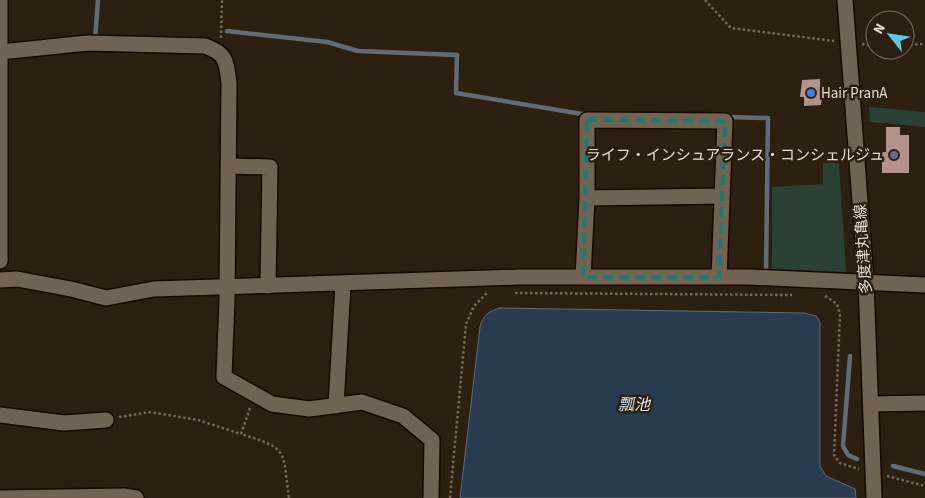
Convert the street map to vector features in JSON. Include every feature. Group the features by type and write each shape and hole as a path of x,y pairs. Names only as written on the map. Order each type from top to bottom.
{"street":[{"path":"0,0 0,261"},
{"name":"多度津丸亀線","path":"845,0 866,282 874,498"},
{"path":"0,52 88,43 205,46 218,51 226,59 229,83 224,377 272,404 309,409 362,402 403,416 432,440 431,498"},
{"path":"583,277 587,198 587,120 725,121 719,277"},
{"path":"228,166 270,167 268,286"},
{"path":"587,198 722,196"},
{"path":"0,280 17,280 53,286 106,298 154,289 520,277 719,277 925,285"},
{"path":"336,406 343,284"},
{"path":"872,404 925,403"},
{"path":"0,415 64,423 106,420"},
{"path":"0,498 124,496 136,498"}],"path":[{"path":"218,51 222,0"},
{"path":"705,0 731,28 865,44"},
{"path":"450,498 466,324 474,306 486,293 496,293"},
{"path":"506,293 794,295"},
{"path":"831,295 824,295 838,304 840,314 834,456 840,463 859,469"},
{"path":"241,434 254,394"},
{"path":"106,420 150,412 198,420 274,444 283,455 289,498"},
{"path":"885,475 925,486"}],"highlighted area":[{"path":"587,120 725,121 719,277 583,277"}],"green space":[{"path":"869,107 925,112 925,127 870,122"},
{"path":"823,163 839,163 846,272 772,270 772,187 823,184"}],"water":[{"name":"瓢池","path":"500,308 804,313 816,316 820,322 820,466 826,476 855,489 856,498 460,498 480,327 487,314"}],"building":[{"path":"820,79 820,88 823,88 821,105 804,106 804,97 800,97 802,80"},
{"path":"886,127 900,127 900,135 909,135 909,173 882,173 882,152 886,152"}],"waterway":[{"path":"95,40 98,0"},
{"path":"227,31 327,42 358,51 457,55 456,93 588,115"},
{"path":"726,117 768,118 766,272 770,272"},
{"path":"850,356 843,446 848,455 857,459"},
{"path":"893,466 925,474"}],"place":[{"name":"Hair PranA","path":"811,93"},
{"name":"ライフ・インシュアランス・コンシェルジュ","path":"894,155"}]}
